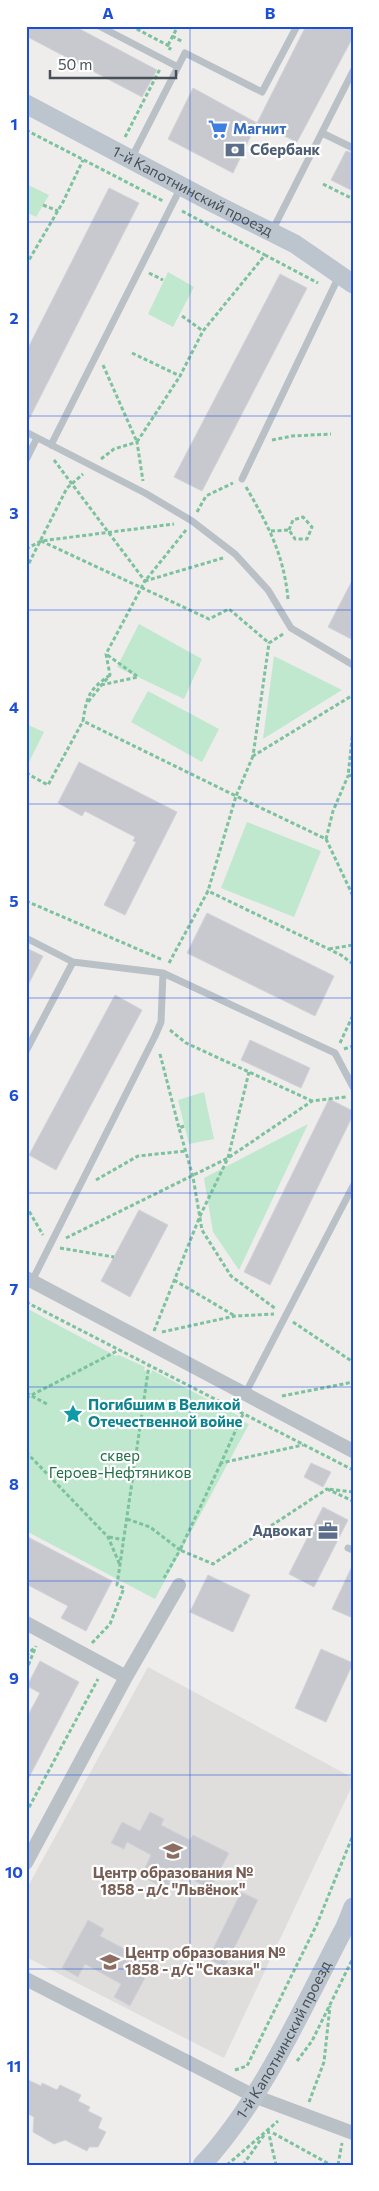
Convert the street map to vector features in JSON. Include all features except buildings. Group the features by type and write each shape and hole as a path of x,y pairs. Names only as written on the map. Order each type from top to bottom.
{"street":[{"name":"1-й Капотнинский проезд","path":"26,104 126,152 181,186 295,244 342,283"},
{"path":"29,1279 353,1451"},
{"path":"26,1863 126,1677 179,1585"},
{"path":"26,1623 126,1677"},
{"name":"1-й Капотнинский проезд","path":"202,2165 238,2122 266,2076 345,1927 353,1907"},
{"path":"26,1979 254,2096 348,2136"}],"lane":[{"path":"99,26 178,67"},
{"path":"126,152 185,53 262,92 296,26"},
{"path":"272,232 353,71"},
{"path":"322,133 353,148"},
{"path":"51,445 181,186"},
{"path":"242,479 342,283"},
{"path":"26,432 145,493 192,521 235,554 268,590 291,628 353,665"},
{"path":"26,460 37,438"},
{"path":"26,938 72,962 163,973 335,1053 353,1087"},
{"path":"26,1051 72,962"},
{"path":"29,1279 50,1246 155,1036 161,1022 163,973"},
{"path":"245,1394 353,1186"}],"path":[{"path":"126,152 171,47 131,26"},
{"path":"168,45 178,26"},
{"path":"172,36 189,44"},
{"path":"26,130 265,255 342,283"},
{"path":"26,266 58,211 83,160"},
{"path":"323,184 353,199"},
{"path":"43,205 58,211"},
{"path":"26,569 68,488 114,449 137,442 180,376 203,331 265,255"},
{"path":"182,316 203,331"},
{"path":"98,352 137,442 145,493"},
{"path":"132,353 180,376"},
{"path":"259,443 292,436 331,434"},
{"path":"37,438 145,582"},
{"path":"85,706 110,675 106,654 142,587 192,521 206,496 242,479 271,531 286,580 288,600"},
{"path":"303,517 312,527 307,538 295,539 289,530 293,520 303,517"},
{"path":"26,549 41,541 192,521"},
{"path":"271,531 289,530"},
{"path":"41,541 209,619 229,610 269,644"},
{"path":"145,582 235,554"},
{"path":"26,901 169,963 208,891 236,796 253,756 269,644 291,628"},
{"path":"92,688 138,677 106,654"},
{"path":"26,773 48,785 83,721 85,706 92,688 110,675"},
{"path":"253,756 353,695"},
{"path":"83,721 326,839 353,896"},
{"path":"326,839 333,812 348,776 353,730"},
{"path":"348,776 353,775"},
{"path":"208,891 341,955 353,964"},
{"path":"328,949 353,946"},
{"path":"335,1053 353,1015"},
{"path":"161,1022 186,1043 312,1101"},
{"path":"155,1036 178,1128 193,1177 200,1216 202,1230 231,1276 282,1314 235,1316 152,1334 200,1216 228,1158 249,1072"},
{"path":"335,1053 353,1046"},
{"path":"50,1246 193,1177 228,1158 312,1101 353,1096"},
{"path":"178,1128 184,1126"},
{"path":"78,1191 138,1156 186,1151"},
{"path":"26,1206 50,1246 114,1257"},
{"path":"174,1280 235,1316"},
{"path":"26,1302 353,1470"},
{"path":"284,1316 353,1362"},
{"path":"26,1398 120,1350"},
{"path":"98,1679 92,1642 110,1624 124,1588 117,1585 150,1365"},
{"path":"280,1396 353,1382"},
{"path":"26,1393 47,1404"},
{"path":"161,1584 180,1550 244,1414"},
{"path":"221,1463 304,1444"},
{"path":"26,1452 108,1537 120,1566"},
{"path":"134,1470 141,1471"},
{"path":"127,1519 150,1527 180,1550 213,1564 327,1489 353,1492"},
{"path":"327,1489 353,1501"},
{"path":"108,1537 124,1540"},
{"path":"26,1656 36,1646 26,1671"},
{"path":"26,1814 98,1679 109,1668"},
{"path":"231,2068 235,2070 247,2066 317,1924 353,1835"},
{"path":"296,2062 312,2041 353,1958"},
{"path":"307,2106 324,2062 330,2003"},
{"path":"227,2165 282,2118"},
{"path":"243,2165 268,2130"},
{"path":"268,2130 276,2165"},
{"path":"273,2134 331,2165"},
{"path":"338,2165 348,2136"}],"shaded area":[{"path":"148,1667 353,1778 353,1784 224,2058 26,1957 26,1890"}],"green space":[{"path":"26,184 49,195 36,217 26,212"},
{"path":"168,272 194,287 173,327 148,314"},
{"path":"139,624 202,659 184,699 117,667"},
{"path":"274,656 342,690 263,739"},
{"path":"148,691 219,729 202,762 131,722"},
{"path":"26,724 44,732 28,764 26,763"},
{"path":"247,822 321,851 294,917 221,888"},
{"path":"204,1092 214,1139 189,1144 178,1100"},
{"path":"308,1124 239,1270 213,1232 204,1178"},
{"name":"сквер Героев-Нефтяников","path":"26,1308 116,1356 119,1355 145,1367 144,1370 151,1374 152,1370 239,1416 238,1419 249,1424 155,1599 26,1531"}],"place":[{"name":"Магнит","path":"218,129"},
{"name":"Сбербанк","path":"235,150"},
{"name":"Погибшим в Великой Отечественной войне","path":"73,1414"},
{"name":"Адвокат","path":"328,1531"},
{"name":"Центр образования № 1858 - д/с \"Львёнок\"","path":"173,1851"},
{"name":"Центр образования № 1858 - д/с \"Сказка\"","path":"110,1962"}]}
